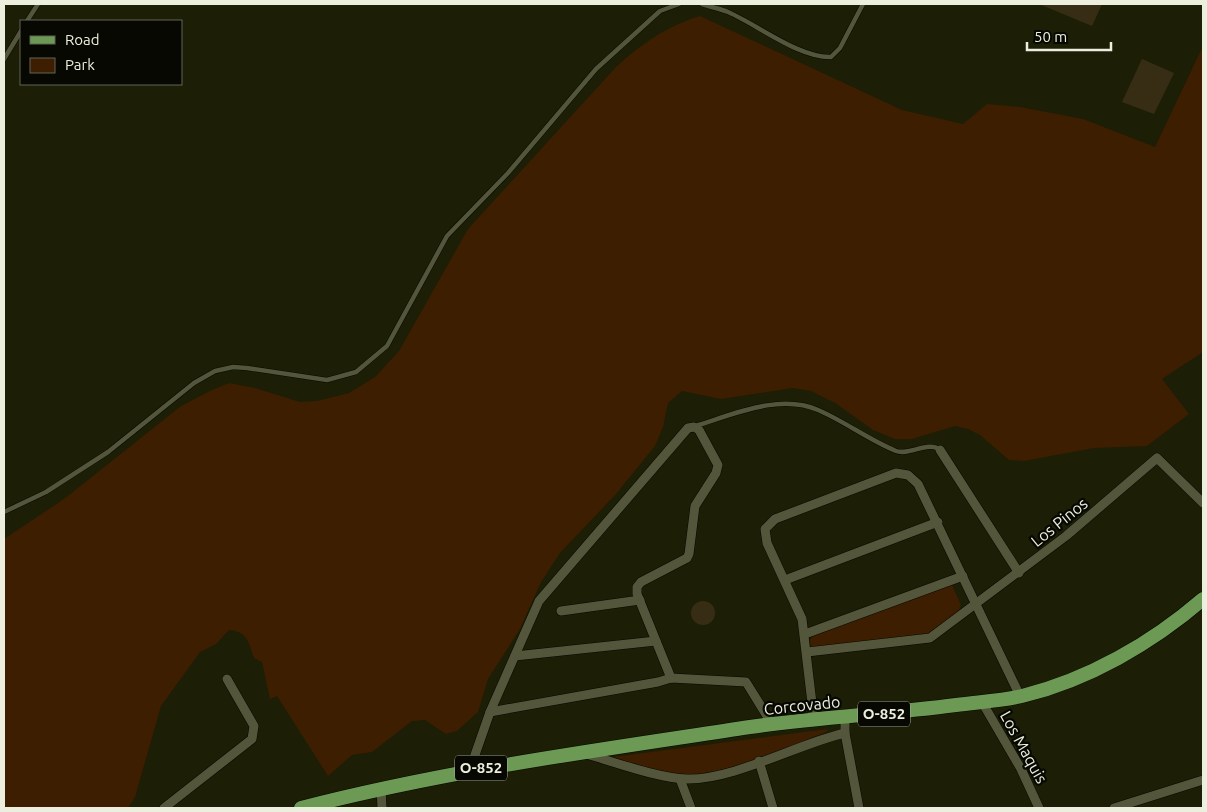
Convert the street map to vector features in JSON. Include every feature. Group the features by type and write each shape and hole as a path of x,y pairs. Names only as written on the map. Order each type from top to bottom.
{"main road":[{"name":"Corcovado","path":"381,787 469,772 481,768 772,724 845,718 1020,696 1050,688 1108,662 1157,635 1203,599"},
{"name":"O-852","path":"301,808 381,787"}],"street":[{"path":"469,772 490,712 539,601 688,428 694,427 699,430 718,465 718,469 695,506 689,554 687,558 639,584 637,594 671,678"},
{"path":"940,450 1019,574"},
{"name":"Los Pinos","path":"807,652 930,638 976,603 1019,574 1112,498 1157,458 1203,502"},
{"path":"814,720 805,634 800,613 765,540 765,528 769,523 891,474 904,473 914,479 938,522 1020,696"},
{"path":"785,580 938,522"},
{"path":"805,634 963,576"},
{"path":"561,611 640,600"},
{"path":"515,656 656,640"},
{"path":"164,808 252,739 254,726 227,678"},
{"path":"490,712 658,682 671,678 746,682 772,724"},
{"name":"Los Maquis","path":"982,702 1020,769 1039,808"},
{"path":"845,718 845,733 859,808"},
{"path":"581,753 680,778 715,776 845,733"},
{"path":"759,761 773,808"},
{"path":"680,778 690,808"},
{"path":"1114,808 1203,780"},
{"path":"381,787 382,808"}],"lane":[{"path":"28,20 38,4"},
{"path":"4,512 46,492 100,457 194,383 215,371 233,367 247,368 297,378 327,380 356,372 387,346 447,236 508,173 596,68 660,11 679,4"},
{"path":"702,4 728,12 797,48 823,57 832,57 840,48 863,4"},
{"path":"4,59 20,33"},
{"path":"694,427 765,405 793,405 816,409 897,451 933,446 940,450"}],"green space":[{"path":"700,16 902,110 963,124 987,104 1020,107 1083,119 1155,147 1203,46 1203,352 1162,379 1189,414 1147,446 1094,448 1024,461 1009,460 980,435 968,429 955,426 912,439 895,439 873,430 835,403 811,391 793,388 721,399 682,391 668,403 663,427 655,446 616,494 560,553 541,582 520,629 488,679 478,712 457,731 446,734 425,720 412,721 372,752 352,755 328,776 277,696 270,699 262,662 254,658 251,647 244,635 229,630 216,644 200,652 161,706 135,797 128,808 4,808 4,539 64,499 181,406 210,391 229,383 255,388 300,402 317,401 349,393 375,377 399,351 468,229 616,67 655,37 676,25"},
{"path":"952,585 961,605 958,612 924,637 811,647 810,640 813,636"},
{"path":"828,729 826,732 755,760 699,774 665,773 614,760 613,757"}],"building":[{"path":"1039,4 1102,4 1092,26"},
{"path":"1142,59 1174,73 1154,114 1122,102"},
{"path":"703,601 711,605 715,613 711,621 703,625 695,621 691,613 695,605"}]}
